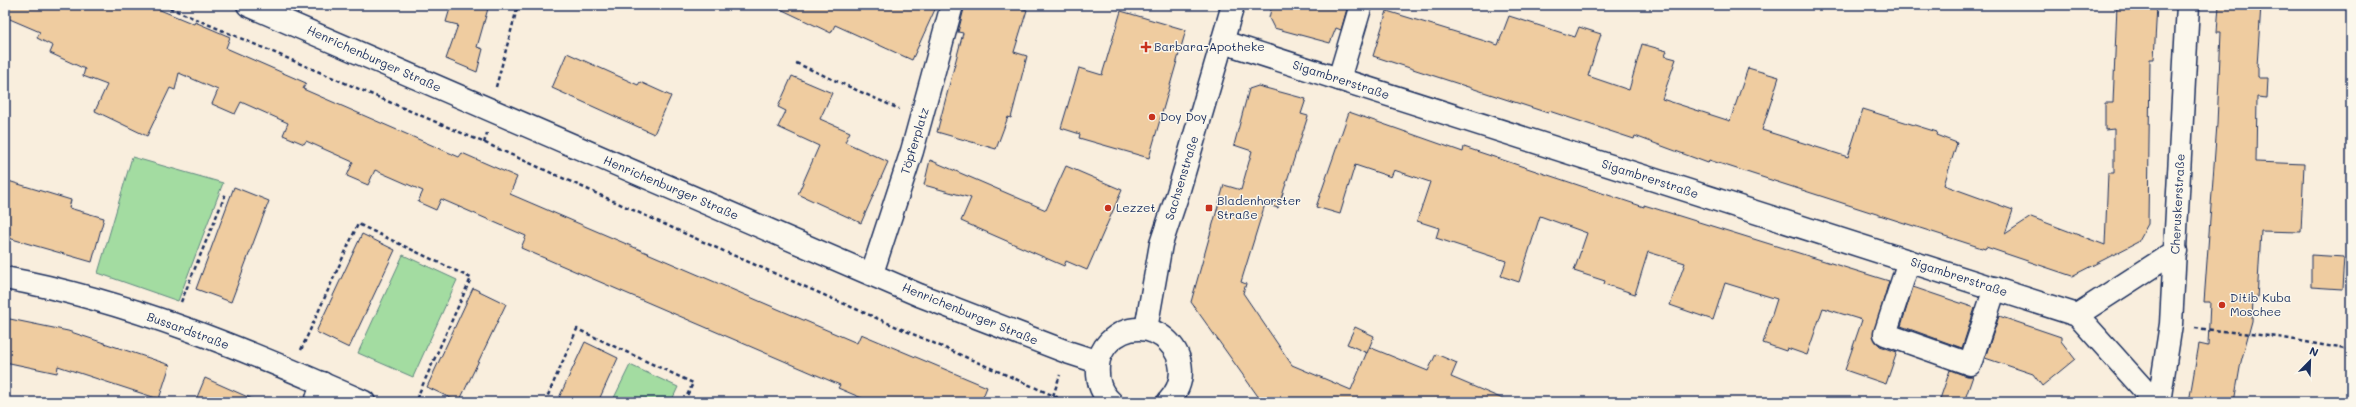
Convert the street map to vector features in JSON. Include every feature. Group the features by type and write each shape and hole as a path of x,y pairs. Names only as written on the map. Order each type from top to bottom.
{"street":[{"name":"Henrichenburger Straße","path":"248,5 872,273 918,295 1067,352 1098,362"},
{"name":"Sachsenstraße","path":"1146,329 1161,244 1233,5"},
{"path":"1339,79 1361,5"},
{"name":"Cheruskerstraße","path":"2159,402 2172,324 2188,5"},
{"name":"Töpferplatz","path":"872,273 922,120 950,6"},
{"name":"Sigambrerstraße","path":"1223,42 2077,315 2155,402"},
{"path":"2077,315 2176,251"},
{"path":"1909,261 1885,334 1970,364 1995,288"},
{"name":"Bussardstraße","path":"5,278 54,287 106,302 291,370 319,393 364,402"},
{"path":"1111,402 1105,396 1097,380 1098,362 1104,347 1116,336 1130,330 1146,329 1162,336 1170,343 1181,362 1181,379 1177,399"}],"path":[{"path":"163,5 484,143 726,252 1068,402"},
{"path":"484,143 488,128 490,110 518,5"},
{"path":"796,63 922,120"},
{"path":"172,325 226,193"},
{"path":"291,370 358,224 471,278 415,402"},
{"path":"2172,324 2278,337 2351,350"},
{"path":"545,402 577,329 693,383 684,402"},
{"path":"1053,396 1061,373"}],"green space":[{"path":"132,157 223,183 178,301 98,273"},
{"path":"403,255 457,280 413,377 358,353"},
{"path":"630,365 678,387 671,402 612,402"}],"building":[{"path":"5,5 148,5 194,24 195,22 230,37 226,48 306,83 303,89 459,157 462,153 517,177 510,194 857,343 861,334 987,387 981,402 871,402 838,388 840,385 521,248 526,236 441,199 436,210 418,202 423,191 375,170 368,185 347,176 353,162 306,141 304,144 283,135 288,123 241,102 235,114 212,104 218,90 179,73 175,90 170,88 147,136 95,111 107,85 83,76 85,69 50,53 53,46 37,38 40,32 5,17"},
{"path":"451,5 489,5 477,47 483,49 477,72 446,59 458,25 446,22"},
{"path":"772,5 937,5 912,60 835,25 831,33"},
{"path":"965,5 1009,5 1027,10 1014,52 1027,56 1011,118 1008,117 996,149 937,132 963,33 958,32"},
{"path":"1272,5 1348,5 1341,30 1336,28 1330,43 1274,28 1269,18"},
{"path":"2117,5 2157,5 2154,59 2150,59 2148,224 2138,242 2072,276 1986,247 1985,249 1709,160 1708,163 1635,136 1634,139 1549,111 1548,113 1373,56 1387,11 1498,45 1509,16 1575,37 1579,27 1601,34 1588,76 1629,90 1642,44 1667,51 1665,56 1676,59 1662,99 1730,121 1748,68 1779,77 1762,130 1848,157 1863,109 1937,132 1936,135 1957,143 1944,185 2013,210 2005,234 2031,217 2105,245 2108,173 2114,173 2114,129 2105,130 2105,103 2113,103"},
{"path":"2219,5 2261,5 2257,66 2258,78 2268,78 2267,98 2257,97 2256,162 2304,164 2301,232 2261,231 2257,299 2253,299 2252,321 2241,362 2234,402 2189,402 2199,344 2208,346 2210,302 2204,302 2217,124 2221,32 2217,32"},
{"path":"1121,11 1186,30 1149,158 1079,138 1080,134 1061,128 1079,68 1102,75"},
{"path":"567,53 638,85 640,82 671,96 654,134 552,88"},
{"path":"792,76 832,93 820,119 850,132 845,142 888,162 861,223 798,194 819,146 778,127 786,111 778,107"},
{"path":"1258,86 1306,99 1301,114 1308,116 1278,208 1265,204 1241,282 1246,284 1243,293 1292,365 1351,390 1369,347 1428,371 1436,354 1457,363 1451,377 1510,402 1262,402 1191,302 1224,185 1241,190 1252,151 1234,145 1249,89"},
{"path":"1349,112 1463,152 1464,147 1644,207 1644,205 1889,281 1873,336 1880,346 1897,352 1886,384 1845,370 1862,320 1823,308 1807,355 1787,348 1786,351 1763,343 1777,299 1725,283 1713,320 1670,305 1685,263 1648,252 1635,294 1604,284 1605,281 1574,271 1587,233 1540,216 1519,282 1501,276 1506,261 1436,238 1439,228 1417,221 1430,182 1394,170 1391,177 1355,165 1340,214 1316,207"},
{"path":"930,160 1046,210 1066,166 1122,190 1087,270 1066,261 1064,266 961,221 971,198 924,185"},
{"path":"5,180 71,200 69,208 104,218 92,262 5,237"},
{"path":"234,187 269,201 231,302 196,289"},
{"path":"362,234 395,250 349,348 316,332"},
{"path":"2311,255 2344,257 2342,289 2311,287"},
{"path":"1913,287 1975,308 1962,348 1901,326"},
{"path":"473,288 506,304 459,402 427,387"},
{"path":"1999,316 2061,337 2061,341 2075,359 2042,386 2033,374 1985,358"},
{"path":"5,318 68,331 170,365 159,399 58,366 57,373 5,362"},
{"path":"1355,327 1374,336 1367,353 1347,344"},
{"path":"585,342 618,358 598,402 557,402"},
{"path":"1950,370 1966,376 1973,376 1964,402 1939,402"},
{"path":"205,378 259,402 195,402"}],"place":[{"name":"Barbara-Apotheke","path":"1146,47"},
{"name":"Doy Doy","path":"1152,117"},
{"name":"Lezzet","path":"1108,208"},
{"name":"Bladenhorster Straße","path":"1209,208"},
{"name":"Ditib Kuba Moschee","path":"2222,305"}]}
